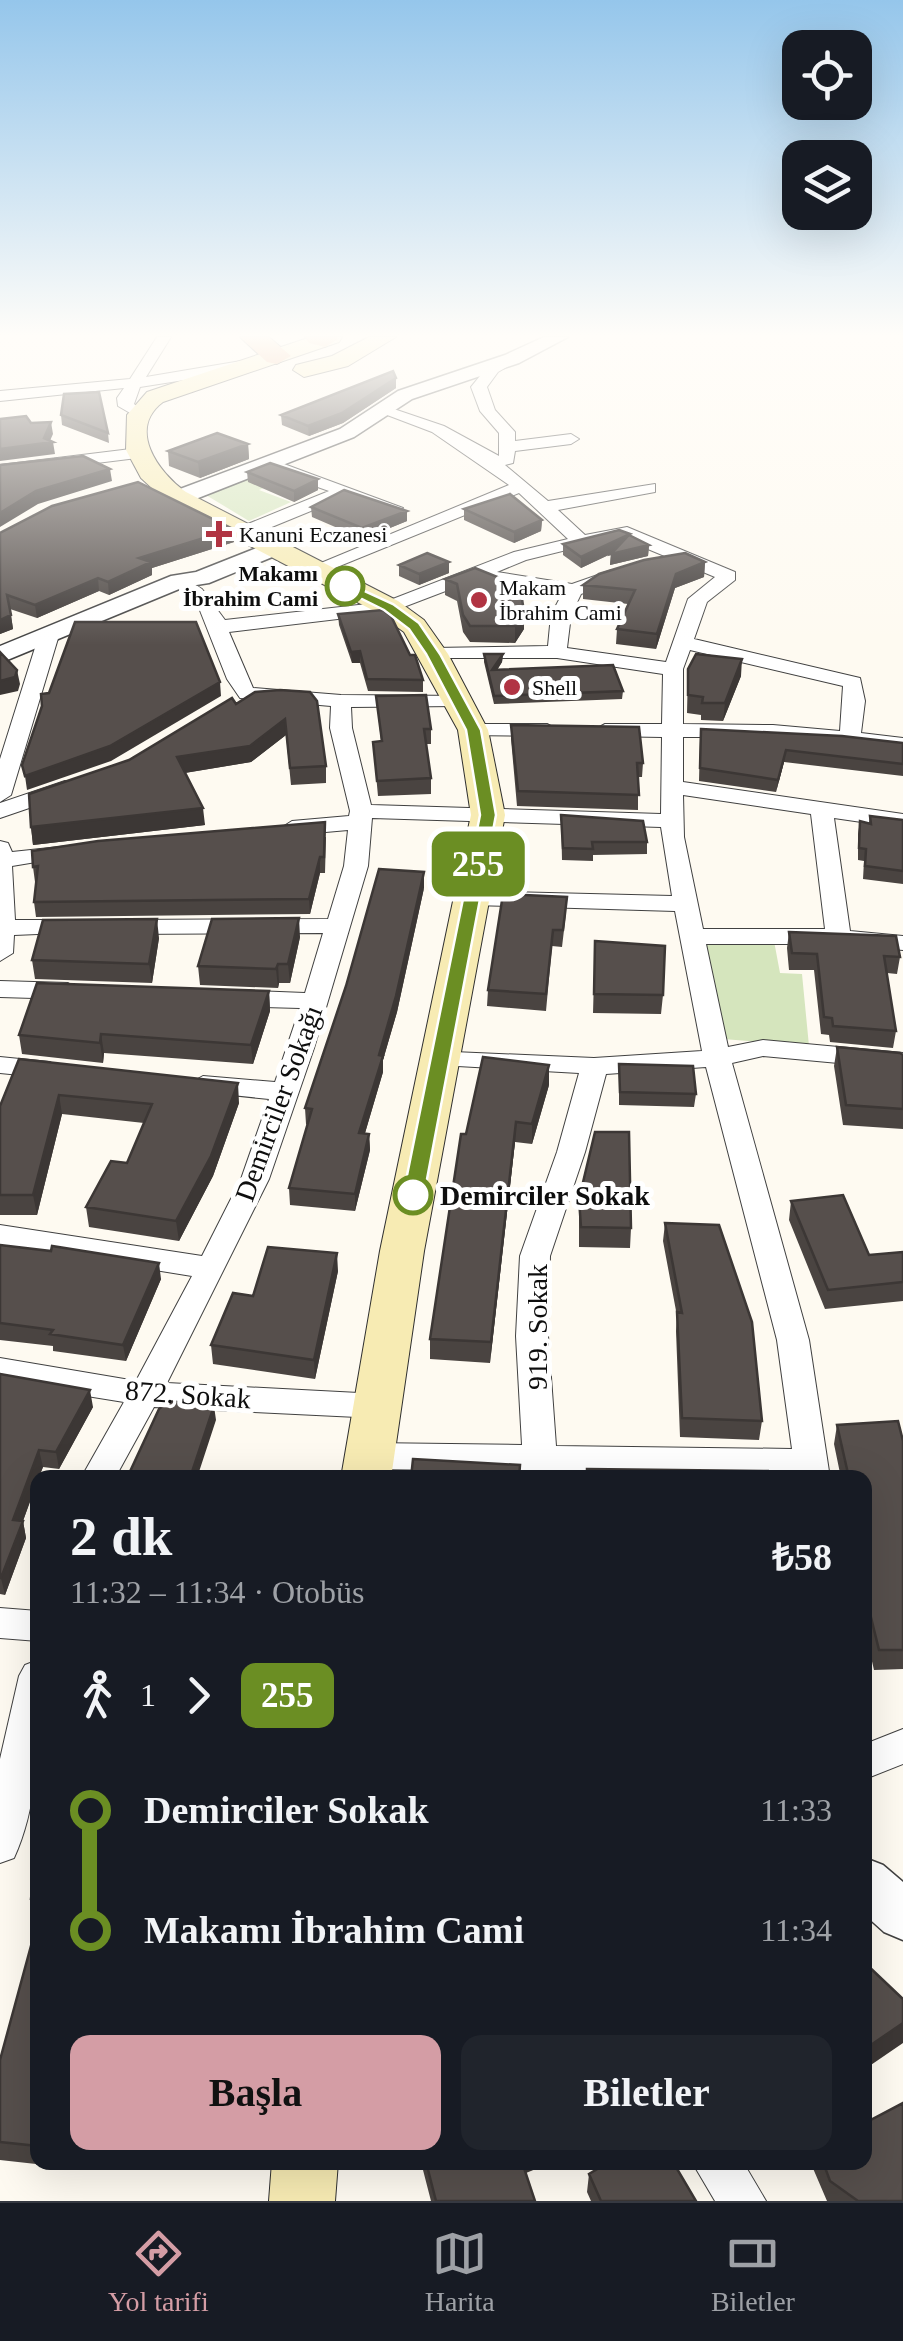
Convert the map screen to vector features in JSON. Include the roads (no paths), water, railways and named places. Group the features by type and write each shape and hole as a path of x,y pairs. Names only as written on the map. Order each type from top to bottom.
{"main road":[{"path":"138,440 147,482 388,607 414,626 466,715 488,815 402,1251 368,1467"},
{"path":"302,2201 304,2170"}],"street":[{"path":"0,470 115,440"},
{"path":"180,497 327,440"},
{"path":"468,440 502,454 568,440"},
{"path":"505,440 502,454 522,486 579,539"},
{"path":"265,462 434,522"},
{"path":"313,570 522,486"},
{"path":"545,507 649,488"},
{"path":"0,655 179,581 201,578 346,490"},
{"path":"219,627 388,607 579,539 621,531 728,576 698,599 674,669 670,730 672,820 717,1058 793,1340 812,1470 368,1467"},
{"path":"476,574 574,590 600,578 686,558"},
{"path":"179,581 200,593 219,627 239,699 341,701 582,730 774,731 903,744"},
{"path":"556,652 560,615 574,590"},
{"path":"0,795 50,634"},
{"path":"683,642 852,682 855,701 850,739"},
{"path":"433,654 556,652 674,669"},
{"name":"Demirciler Sokağı","path":"102,1470 255,1179 316,1001 356,866 361,816 341,728 341,701"},
{"path":"0,811 86,781"},
{"path":"671,787 903,822"},
{"path":"822,810 838,937"},
{"path":"270,830 361,816 672,820"},
{"path":"99,845 1,855 2,940 338,926"},
{"path":"472,898 686,904"},
{"path":"692,936 838,937 903,943"},
{"path":"0,989 98,992"},
{"path":"197,996 316,1001"},
{"path":"440,1057 594,1066 717,1058 763,1048 903,1061"},
{"path":"0,1065 76,1072"},
{"name":"919. Sokak","path":"541,1469 532,1336 535,1256 571,1152 594,1066"},
{"path":"172,1081 286,1092"},
{"path":"0,1235 211,1268"},
{"name":"872. Sokak","path":"0,1370 145,1394 378,1406"},
{"path":"0,1623 30,1625"},
{"path":"1,1838 30,1711"},
{"path":"872,1759 903,1746"},
{"path":"872,1888 903,1914"},
{"path":"720,2170 743,2201"}],"place":[{"name":"Kanuni Eczanesi","path":"219,534"},
{"name":"Makamı İbrahim Cami","path":"345,586"},
{"name":"Makam İbrahim Cami","path":"479,600"},
{"name":"Shell","path":"512,687"},
{"name":"Demirciler Sokak","path":"413,1195"}]}
